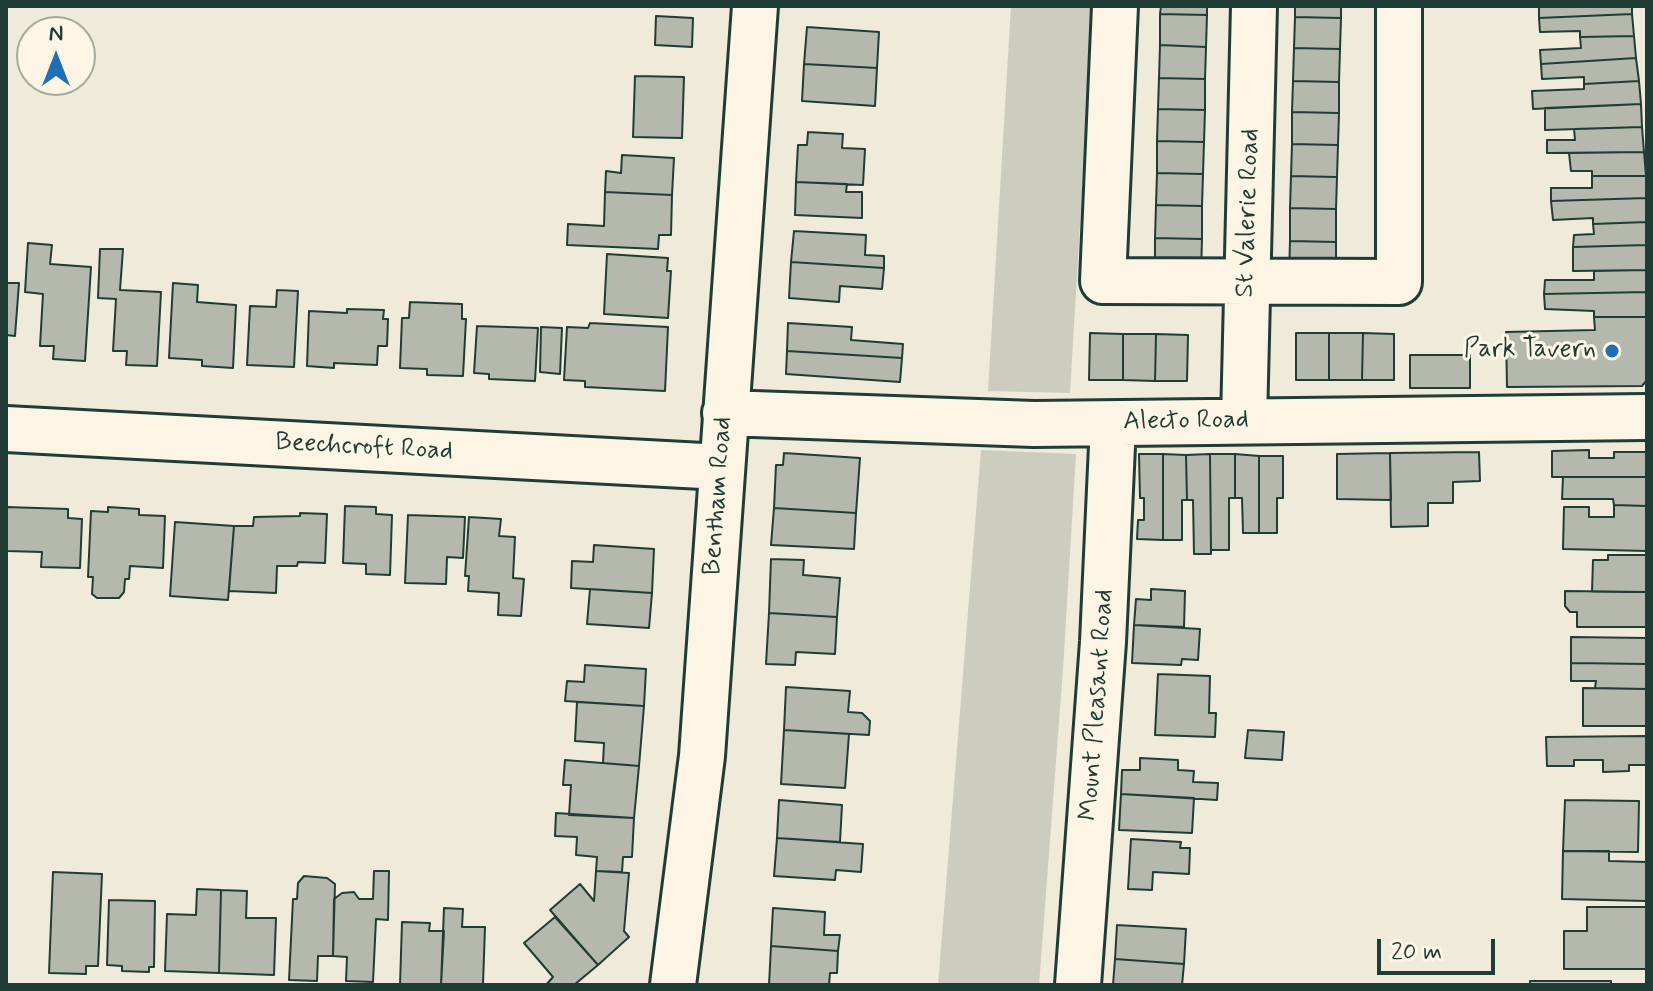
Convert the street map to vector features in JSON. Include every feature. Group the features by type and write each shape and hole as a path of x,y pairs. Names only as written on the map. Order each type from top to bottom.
{"street":[{"name":"Bentham Road","path":"673,985 702,756 755,6"},
{"path":"1115,6 1103,281 1399,282 1399,6"},
{"name":"St Valerie Road","path":"1244,421 1254,6"},
{"name":"Alecto Road","path":"725,413 1034,424 1647,417"},
{"name":"Mount Pleasant Road","path":"1078,985 1103,642 1113,424"},
{"name":"Beechcroft Road","path":"6,429 722,467"}],"shaded area":[{"path":"1011,6 1093,6 1070,393 988,391"},
{"path":"981,450 1076,454 1039,985 938,985"}],"building":[{"path":"1161,6 1207,6 1207,15 1160,14"},
{"path":"1295,6 1341,6 1341,18 1295,17"},
{"path":"1539,6 1632,6 1632,14 1539,18"},
{"path":"1160,14 1207,15 1206,47 1160,45"},
{"path":"1632,14 1634,36 1580,37 1580,31 1540,32 1539,18"},
{"path":"656,16 693,18 692,47 655,45"},
{"path":"1295,17 1341,18 1340,49 1294,48"},
{"path":"807,27 879,32 877,68 804,64"},
{"path":"1634,36 1636,58 1541,64 1540,50 1581,48 1580,37"},
{"path":"1160,45 1206,47 1205,79 1159,78"},
{"path":"1294,48 1340,49 1339,82 1293,81"},
{"path":"1636,58 1639,81 1584,84 1584,77 1542,79 1541,64"},
{"path":"804,64 877,68 875,106 802,101"},
{"path":"635,76 684,77 682,138 633,137"},
{"path":"1159,78 1205,79 1205,110 1158,109"},
{"path":"1293,81 1339,82 1339,113 1292,112"},
{"path":"1639,81 1641,104 1533,109 1532,91 1584,89 1584,84"},
{"path":"1641,104 1642,127 1545,130 1545,108"},
{"path":"1158,109 1205,110 1204,142 1157,141"},
{"path":"1292,112 1339,113 1338,145 1292,144"},
{"path":"1642,127 1644,152 1547,153 1547,140 1575,140 1574,129"},
{"path":"808,132 843,134 842,148 865,149 863,185 796,182 798,145 807,145"},
{"path":"1157,141 1204,142 1203,174 1157,173"},
{"path":"1292,144 1338,145 1337,177 1291,176"},
{"path":"1644,152 1646,176 1592,176 1592,171 1571,171 1569,153"},
{"path":"622,155 674,158 672,195 605,192 606,171 621,173"},
{"path":"1157,173 1203,174 1202,206 1156,205"},
{"path":"1291,176 1337,177 1336,209 1290,208"},
{"path":"1592,176 1646,176 1647,198 1551,201 1551,188 1592,188"},
{"path":"796,182 847,184 846,192 862,192 862,218 795,215"},
{"path":"605,192 672,195 671,235 659,235 658,249 567,245 568,224 604,226"},
{"path":"1647,198 1647,222 1593,224 1593,218 1553,220 1551,201"},
{"path":"1156,205 1202,206 1202,239 1155,238"},
{"path":"1290,208 1336,209 1336,242 1290,241"},
{"path":"1647,222 1647,245 1573,247 1574,235 1594,234 1593,224"},
{"path":"794,231 866,235 865,255 884,256 884,268 791,262"},
{"path":"1155,238 1202,239 1201,273 1155,272"},
{"path":"1290,241 1336,242 1336,275 1289,275"},
{"path":"28,243 52,245 50,264 91,267 85,361 53,359 54,346 40,346 43,294 25,292"},
{"path":"1647,245 1647,270 1573,271 1573,247"},
{"path":"100,249 123,249 120,290 161,292 157,366 126,365 127,351 113,351 116,299 98,298"},
{"path":"607,254 668,258 667,271 671,271 668,318 604,314"},
{"path":"791,262 884,268 882,289 840,286 839,302 789,298"},
{"path":"1647,270 1647,292 1544,294 1545,280 1594,280 1594,271"},
{"path":"6,283 19,283 15,336 6,335"},
{"path":"173,283 198,285 197,302 236,305 233,368 202,366 202,360 169,358"},
{"path":"277,290 298,291 294,367 247,365 250,306 276,307"},
{"path":"1647,292 1647,317 1594,317 1594,311 1545,309 1544,294"},
{"path":"410,302 462,304 462,319 466,319 463,376 427,375 427,369 400,368 402,318 409,318"},
{"path":"347,309 384,310 383,319 388,319 387,346 378,346 377,365 334,363 334,368 307,366 309,311 347,313"},
{"path":"1594,317 1647,317 1647,380 1642,386 1507,387 1506,332 1595,330"},
{"path":"590,323 668,327 665,391 585,387 585,381 564,380 567,327 588,328"},
{"path":"788,323 852,327 851,340 903,344 902,358 787,351"},
{"path":"477,326 538,328 535,381 489,379 489,374 474,373"},
{"path":"541,327 562,328 560,374 540,372"},
{"path":"1090,333 1123,334 1123,380 1089,380"},
{"path":"1296,333 1329,333 1329,380 1296,380"},
{"path":"1329,333 1363,333 1362,380 1329,380"},
{"path":"1363,333 1394,334 1394,380 1362,380"},
{"path":"1123,334 1156,334 1155,381 1123,380"},
{"path":"1156,334 1188,335 1187,381 1155,381"},
{"path":"787,351 902,358 900,382 786,374"},
{"path":"1410,355 1470,355 1470,388 1410,388"},
{"path":"1589,450 1589,458 1614,458 1614,452 1647,452 1647,477 1552,477 1552,451"},
{"path":"1479,452 1480,481 1453,482 1453,503 1428,503 1428,526 1391,527 1390,453"},
{"path":"784,453 860,458 856,513 774,508 776,465 783,465"},
{"path":"1390,453 1391,500 1337,499 1337,454"},
{"path":"1139,454 1163,454 1163,540 1137,539 1138,520 1144,520"},
{"path":"1163,454 1186,455 1187,500 1182,500 1182,540 1163,540"},
{"path":"1210,454 1211,554 1194,554 1193,500 1187,500 1186,455"},
{"path":"1210,454 1235,454 1235,498 1229,498 1229,550 1211,550"},
{"path":"1235,454 1259,456 1259,533 1243,533 1242,498 1235,498"},
{"path":"1259,456 1283,456 1283,498 1277,498 1277,533 1259,533"},
{"path":"1563,477 1647,477 1647,506 1614,505 1613,499 1562,499"},
{"path":"1614,505 1647,506 1647,551 1563,549 1564,507 1589,507 1589,517 1614,517"},
{"path":"345,506 376,507 376,514 392,515 390,575 366,574 366,564 343,563"},
{"path":"6,507 68,509 68,518 82,519 80,568 41,567 42,552 6,551"},
{"path":"108,507 139,509 139,515 165,516 163,568 130,566 129,579 125,579 124,592 119,598 97,598 92,594 93,577 88,577 91,511 108,512"},
{"path":"774,508 856,513 854,549 771,545"},
{"path":"300,513 327,514 325,563 298,562 297,566 277,566 276,593 229,591 234,526 253,526 254,517 300,516"},
{"path":"408,515 465,517 463,558 447,557 446,584 405,583"},
{"path":"469,517 501,519 499,536 515,537 513,578 524,579 521,616 498,615 499,593 468,591 469,576 465,576"},
{"path":"175,522 234,526 228,600 170,596"},
{"path":"594,545 654,549 652,593 571,588 572,561 593,562"},
{"path":"1608,555 1647,555 1647,592 1592,592 1593,560 1608,560"},
{"path":"771,559 804,560 803,575 840,578 837,617 769,613"},
{"path":"590,589 652,593 649,628 587,624"},
{"path":"1151,589 1185,591 1184,627 1134,625 1136,599 1151,600"},
{"path":"1565,591 1647,592 1647,627 1577,627 1577,612 1570,612 1565,606"},
{"path":"769,613 837,617 835,654 796,652 795,665 766,664"},
{"path":"1134,625 1200,629 1198,660 1182,659 1181,665 1132,663"},
{"path":"1571,637 1647,638 1647,664 1571,663"},
{"path":"1571,663 1647,664 1647,689 1595,688 1596,681 1571,681"},
{"path":"585,665 646,669 644,706 565,701 567,681 584,682"},
{"path":"1158,674 1210,676 1209,713 1216,713 1215,737 1155,735"},
{"path":"786,687 850,691 848,712 862,713 870,721 869,735 784,730"},
{"path":"1583,688 1647,689 1647,726 1583,726"},
{"path":"577,702 644,706 639,766 603,763 604,743 575,741"},
{"path":"784,730 849,734 845,788 781,784"},
{"path":"1248,730 1284,732 1282,760 1245,758"},
{"path":"1647,736 1647,765 1629,765 1629,771 1603,772 1603,760 1574,760 1574,766 1547,766 1546,737"},
{"path":"1140,758 1178,760 1178,770 1194,771 1193,782 1218,783 1217,800 1121,794 1122,770 1140,770"},
{"path":"565,760 639,766 634,818 569,815 571,785 563,785"},
{"path":"1121,794 1194,798 1192,833 1119,830"},
{"path":"779,800 842,805 840,842 777,838"},
{"path":"1565,800 1639,801 1638,852 1563,851"},
{"path":"556,813 634,818 632,857 623,857 622,872 596,871 597,857 576,855 577,837 555,836"},
{"path":"777,838 863,844 861,872 836,870 835,880 774,876"},
{"path":"1131,839 1181,842 1180,848 1190,848 1189,874 1153,872 1152,890 1128,889"},
{"path":"1563,851 1609,851 1609,861 1647,862 1646,901 1562,899"},
{"path":"374,871 389,871 388,920 376,919 373,982 346,981 347,957 333,956 334,899 342,893 354,892 359,899 373,899"},
{"path":"596,871 629,873 624,931 629,937 598,965 550,910 580,884 594,901"},
{"path":"53,872 102,874 98,966 86,966 86,974 49,973"},
{"path":"304,876 327,878 335,884 333,956 318,956 317,981 289,980 293,899 297,899 298,883"},
{"path":"197,889 221,890 219,973 165,971 167,914 196,915"},
{"path":"221,890 247,891 246,918 276,918 274,975 219,973"},
{"path":"109,900 155,901 154,967 149,967 149,972 122,971 122,966 107,965"},
{"path":"1587,907 1647,907 1647,969 1564,969 1564,931 1587,931"},
{"path":"444,908 463,909 462,927 485,927 483,984 441,985"},
{"path":"773,908 825,912 824,935 840,935 838,951 771,946"},
{"path":"555,917 598,965 574,985 546,985 553,977 524,943"},
{"path":"402,922 430,923 429,931 444,931 441,985 400,985"},
{"path":"1117,925 1186,929 1184,964 1115,959"},
{"path":"771,946 838,951 837,973 830,973 829,985 769,985"},
{"path":"1115,959 1184,964 1182,985 1113,985"},
{"path":"1530,981 1611,981 1611,985 1530,985"}],"place":[{"name":"Park Tavern","path":"1612,351"}]}
